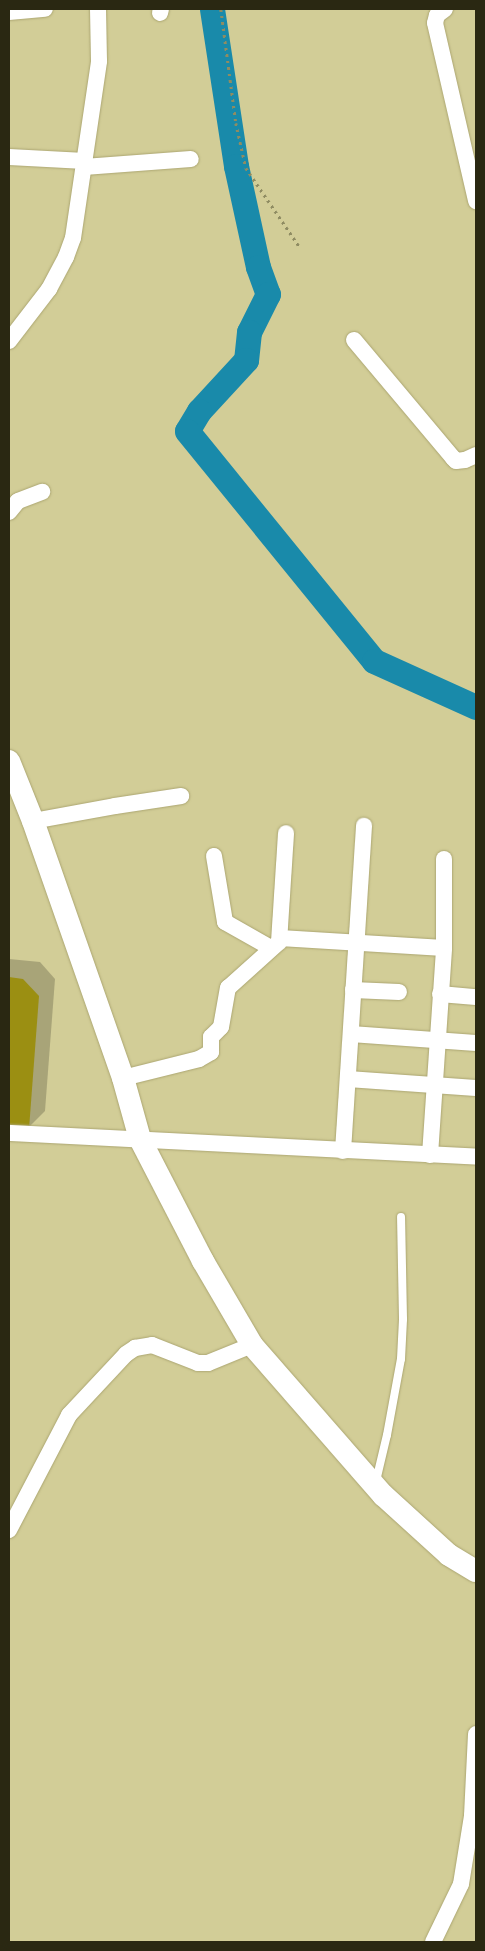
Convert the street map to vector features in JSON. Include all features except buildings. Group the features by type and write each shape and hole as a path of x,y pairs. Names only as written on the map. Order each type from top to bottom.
{"street":[{"path":"9,12 45,9"},
{"path":"9,341 49,289 66,257 73,238 99,61 98,9"},
{"path":"445,9 437,15 435,23 476,202"},
{"path":"9,157 84,164 192,159"},
{"path":"354,340 456,461 465,460 476,455"},
{"path":"9,512 18,501 42,492"},
{"path":"9,761 33,821 123,1078 140,1139 203,1262 252,1345 375,1485 414,1524 449,1555 476,1571"},
{"path":"33,821 181,796"},
{"path":"343,1151 364,826"},
{"path":"123,1078 199,1059 210,1052 211,1037 221,1027 228,988 275,943 286,832"},
{"path":"214,856 225,922 275,943 444,948"},
{"path":"430,1155 444,948 444,859"},
{"path":"354,990 400,992"},
{"path":"440,994 476,997"},
{"path":"350,1034 476,1043"},
{"path":"348,1078 476,1088"},
{"path":"9,1133 476,1157"},
{"path":"9,1530 69,1415 126,1354 135,1348 152,1345 198,1363 208,1363 252,1345"},
{"path":"433,1942 461,1884 472,1816 476,1734"}],"lane":[{"path":"375,1485 387,1435 401,1359 403,1319 401,1217"}],"path":[{"path":"221,9 236,123 246,168 299,246"}],"waterway":[{"path":"212,9 236,166 258,267 268,294 249,332 246,360 199,411 187,431 374,661 476,707"}]}
